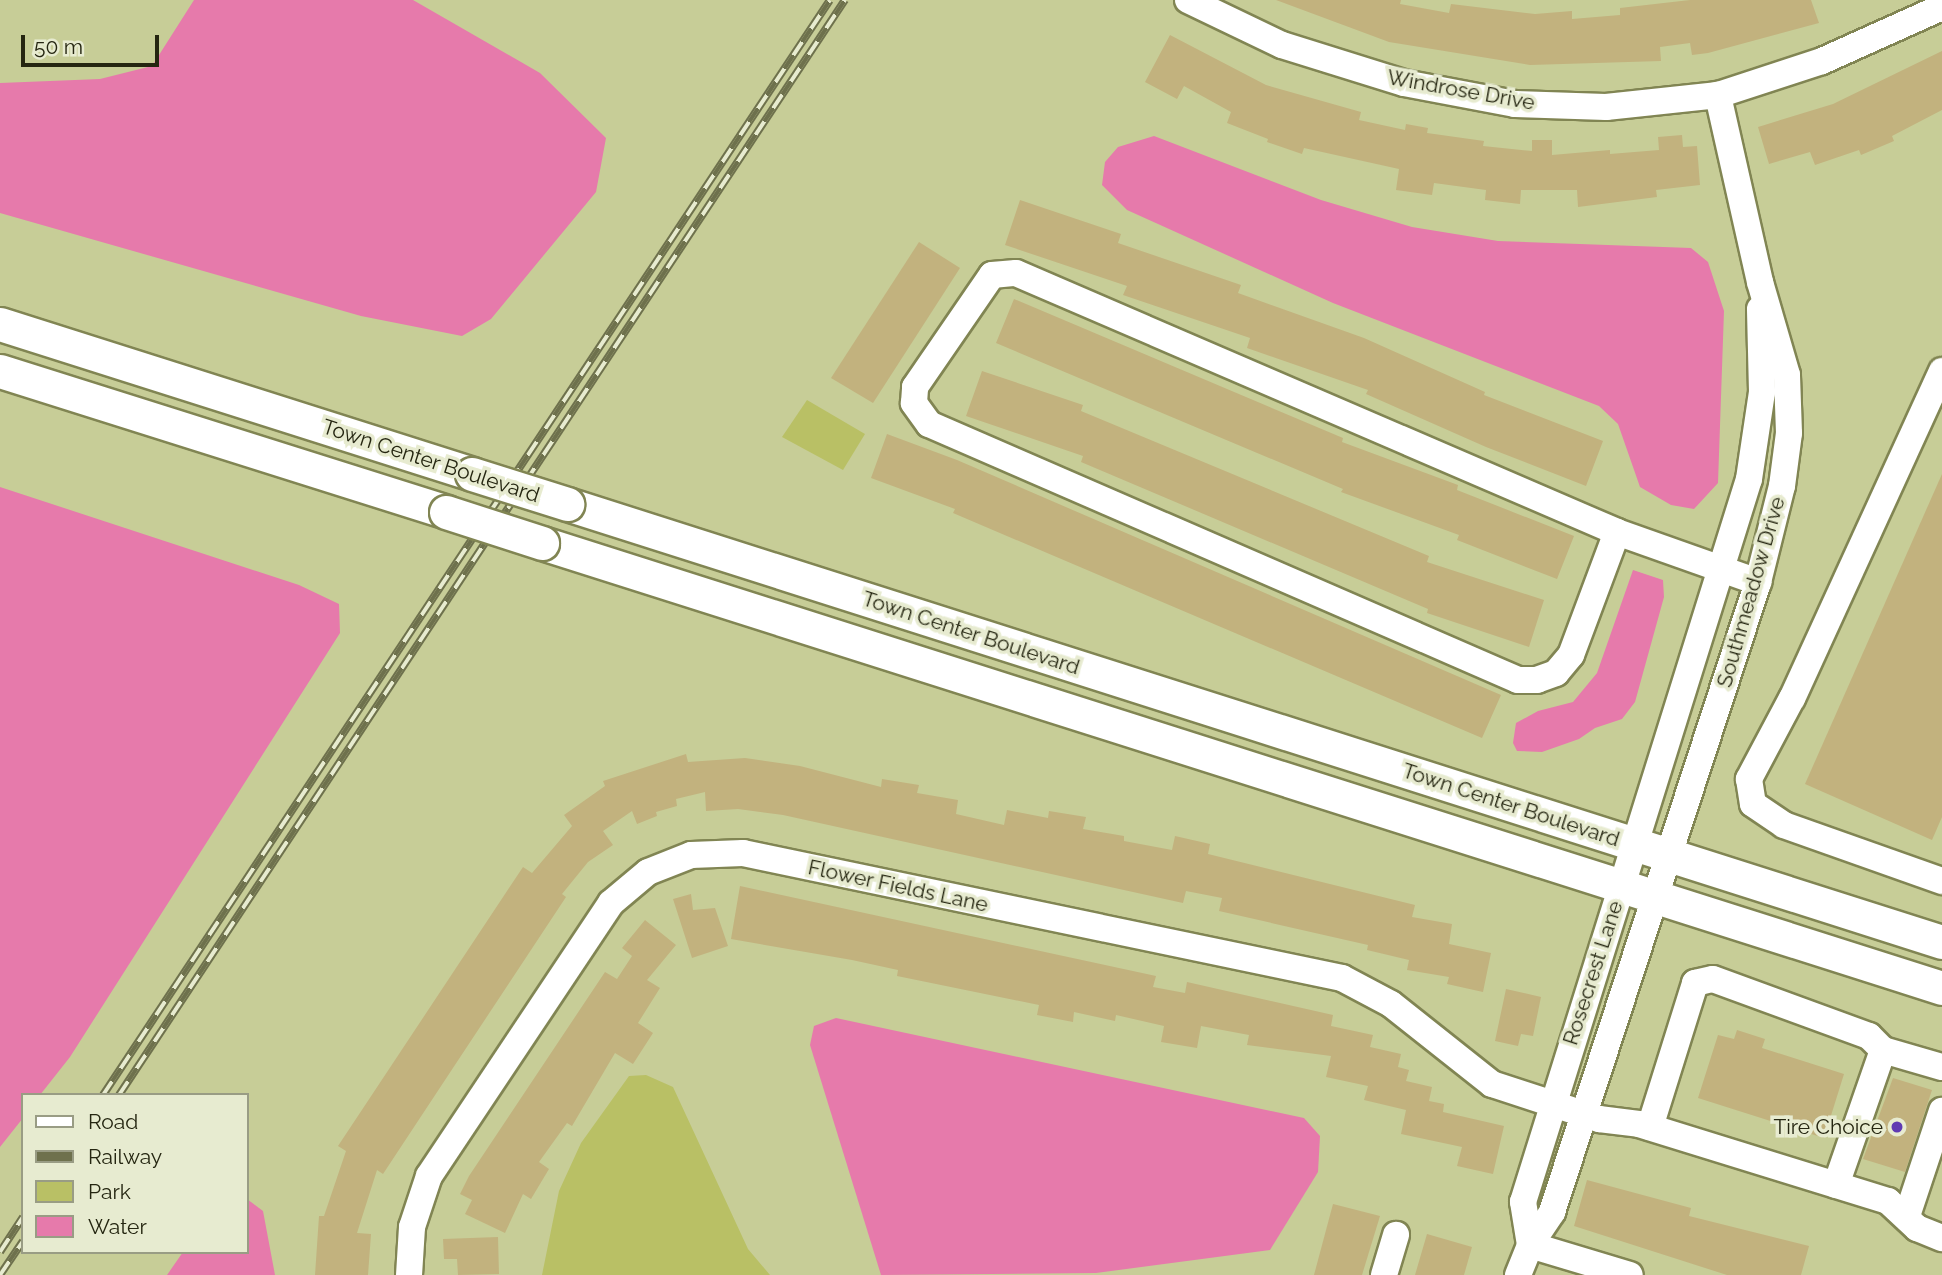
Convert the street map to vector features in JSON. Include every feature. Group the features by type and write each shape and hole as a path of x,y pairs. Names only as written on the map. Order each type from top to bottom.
{"main road":[{"name":"Town Center Boulevard","path":"0,324 1942,942"},
{"name":"Town Center Boulevard","path":"0,371 1942,988"}],"street":[{"name":"Windrose Drive","path":"1188,0 1282,45 1404,83 1515,104 1606,107 1718,95 1822,61 1942,7"},
{"name":"Southmeadow Drive","path":"1655,896 1758,582 1782,486 1789,433 1787,375 1760,282 1718,95"},
{"path":"1617,531 1570,655 1556,673 1537,680 1518,680 929,424 914,403 915,387 992,275 1016,273 1617,531 1758,582"},
{"name":"Southmeadow Drive","path":"1634,845 1749,479 1762,392 1760,282"},
{"path":"1942,371 1792,698 1749,779 1753,804 1784,825 1942,881"},
{"name":"Rosecrest Lane","path":"1530,1245 1523,1202 1634,845"},
{"name":"Flower Fields Lane","path":"409,1275 412,1227 429,1176 611,903 648,872 691,855 743,853 1342,978 1391,1004 1492,1084 1585,1112 1599,1119 1650,1127 1888,1200 1917,1228 1942,1238"},
{"name":"Rosecrest Lane","path":"1518,1275 1530,1245 1552,1212 1655,896"},
{"path":"1650,1127 1695,983 1713,979 1869,1036 1883,1049 1942,1068"},
{"path":"1836,1185 1883,1049"},
{"path":"1907,1216 1942,1111"},
{"path":"1384,1275 1396,1234"},
{"path":"1530,1245 1630,1275"}],"green space":[{"path":"807,400 865,434 843,470 782,437"},
{"path":"646,1075 673,1087 748,1249 770,1275 542,1275 559,1191 581,1143 629,1076"}],"water":[{"path":"194,0 413,0 540,73 606,138 596,192 491,319 462,336 361,316 0,213 0,83 100,79 152,66"},
{"path":"1154,136 1321,200 1412,227 1498,241 1691,248 1708,262 1724,311 1718,483 1694,509 1671,505 1640,487 1618,424 1599,406 1333,303 1127,210 1102,185 1105,162 1118,147"},
{"path":"0,487 299,585 339,604 340,633 70,1057 42,1093 21,1093 21,1121 0,1147"},
{"path":"1633,570 1663,580 1664,597 1635,702 1622,719 1595,728 1579,739 1542,752 1517,751 1513,743 1516,723 1538,711 1573,702 1597,673"},
{"path":"836,1018 1304,1118 1320,1136 1318,1172 1270,1250 1096,1273 881,1275 810,1045 814,1026"},
{"path":"248,1200 263,1211 275,1275 167,1275 182,1254 248,1254"}],"building":[{"path":"1276,0 1401,0 1400,4 1449,13 1451,4 1535,14 1572,11 1572,19 1620,15 1620,8 1690,0 1811,0 1819,23 1708,53 1692,55 1690,43 1660,47 1661,61 1530,65 1389,42"},
{"path":"1170,35 1266,85 1361,112 1359,120 1405,130 1406,124 1428,128 1427,133 1484,141 1483,146 1532,151 1532,140 1552,140 1552,155 1610,150 1610,154 1659,150 1658,137 1682,135 1683,147 1697,146 1700,185 1656,190 1657,197 1578,207 1577,190 1521,190 1520,204 1485,200 1486,190 1434,183 1432,195 1396,190 1399,169 1304,148 1302,154 1267,142 1268,139 1227,123 1231,112 1184,86 1177,99 1145,82"},
{"path":"1942,51 1942,110 1892,136 1894,141 1861,155 1859,150 1815,165 1810,152 1769,164 1758,127 1833,104"},
{"path":"1020,200 1121,234 1118,243 1241,285 1238,293 1364,338 1485,392 1484,395 1603,441 1586,486 1486,447 1366,394 1368,390 1247,348 1250,338 1123,295 1127,286 1005,245"},
{"path":"919,242 960,268 873,403 831,378"},
{"path":"1014,299 1343,438 1342,442 1458,485 1457,490 1574,536 1557,579 1457,540 1459,535 1341,492 1343,489 996,343"},
{"path":"982,371 1083,405 1081,411 1429,556 1427,562 1544,600 1529,647 1427,613 1428,609 1081,462 1083,456 966,416"},
{"path":"887,434 957,460 1501,695 1482,738 953,513 955,509 871,478"},
{"path":"1942,474 1942,817 1932,840 1805,784"},
{"path":"686,754 688,762 745,758 800,766 881,787 882,779 919,785 917,793 958,800 956,814 1004,825 1007,810 1048,818 1049,811 1086,817 1083,829 1124,836 1124,841 1172,850 1175,836 1210,844 1208,854 1415,905 1412,917 1452,924 1449,944 1491,953 1483,992 1447,984 1449,977 1407,970 1409,960 1367,950 1368,945 1219,911 1222,898 1186,891 1183,903 783,815 738,809 706,811 705,792 676,799 677,806 656,812 657,816 637,824 632,811 603,831 613,845 588,862 562,894 566,897 383,1174 377,1170 357,1233 371,1234 368,1275 315,1275 319,1216 324,1216 346,1151 338,1146 523,867 532,873 572,826 564,815 605,786 603,781"},
{"path":"740,886 1156,976 1153,987 1185,993 1187,982 1333,1015 1331,1026 1373,1035 1370,1047 1401,1054 1398,1067 1409,1070 1406,1081 1432,1087 1429,1101 1444,1104 1443,1112 1504,1126 1493,1174 1457,1166 1462,1147 1401,1134 1406,1110 1364,1100 1368,1086 1326,1077 1331,1056 1247,1045 1249,1035 1201,1026 1197,1048 1161,1042 1164,1026 1116,1015 1115,1021 1074,1012 1073,1022 1037,1015 1039,1005 897,976 898,970 852,960 731,939"},
{"path":"691,894 693,910 715,908 728,946 692,958 673,899"},
{"path":"645,920 676,945 647,980 660,988 638,1023 653,1033 633,1064 615,1053 572,1126 567,1123 539,1162 549,1169 531,1199 523,1194 505,1233 465,1214 472,1200 460,1194 469,1176 605,972 617,979 632,956 622,948"},
{"path":"1506,989 1541,997 1533,1036 1521,1034 1518,1046 1495,1041"},
{"path":"1737,1030 1765,1039 1762,1048 1844,1074 1824,1138 1698,1098 1718,1035 1734,1039"},
{"name":"Tire Choice","path":"1893,1078 1932,1090 1905,1172 1863,1159"},
{"path":"1587,1180 1691,1208 1689,1216 1809,1246 1801,1275 1727,1275 1574,1226"},
{"path":"1333,1204 1380,1216 1362,1275 1314,1275"},
{"path":"1427,1234 1472,1247 1464,1275 1415,1275"},
{"path":"498,1237 499,1274 458,1275 457,1259 444,1259 443,1239"}],"railway":[{"path":"104,1093 830,0"},
{"path":"120,1093 845,0"},
{"path":"0,1252 21,1220"},
{"path":"0,1275 21,1244"}],"place":[{"name":"Tire Choice","path":"1897,1127"}]}
